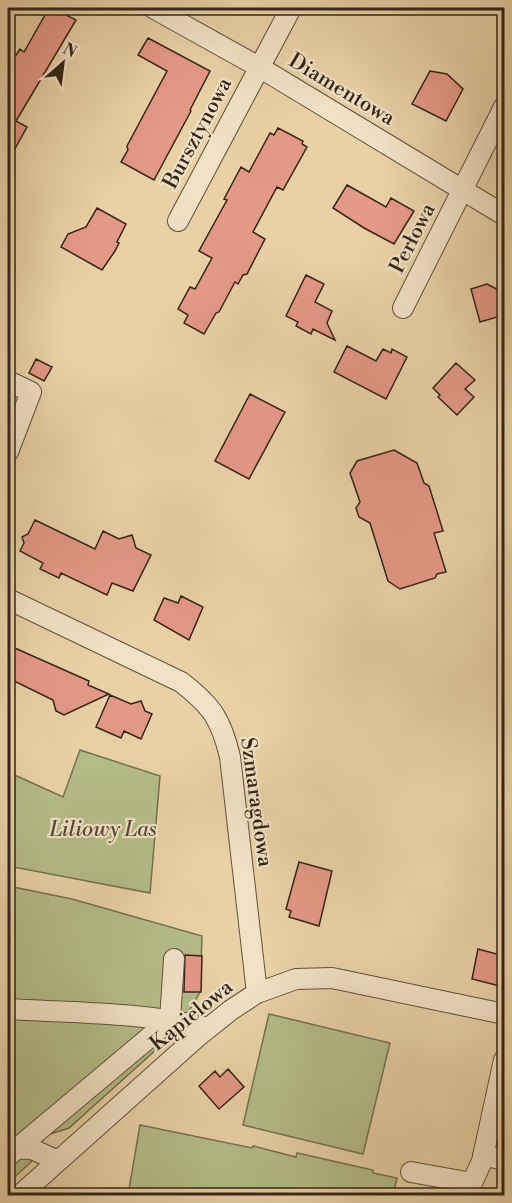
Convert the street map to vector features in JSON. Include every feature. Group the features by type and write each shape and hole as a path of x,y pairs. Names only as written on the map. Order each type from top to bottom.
{"street":[{"name":"Diamentowa","path":"153,8 259,67 504,215"},
{"name":"Bursztynowa","path":"178,221 291,8"},
{"name":"Perłowa","path":"404,308 504,107"},
{"path":"8,381 31,392 8,452"},
{"name":"Szmaragdowa","path":"8,599 181,682 203,699 213,711 224,732 230,757 257,993"},
{"path":"10,1151 170,1020 174,959"},
{"name":"Kąpielowa","path":"19,1196 208,1028 257,993 296,979 332,978 504,1014"},
{"path":"8,1009 124,1015 170,1020 208,1028"},
{"path":"411,1172 472,1183 483,1155 504,1060"},
{"path":"10,1151 32,1149 58,1161"},
{"path":"483,1155 504,1160"}],"green space":[{"name":"Liliowy Las","path":"80,750 160,776 150,893 8,866 8,772 63,797"},
{"path":"8,886 72,899 202,936 200,992 179,1029 69,1128 34,1139 31,1162 8,1183"},
{"path":"269,1014 390,1043 363,1154 243,1125"},
{"path":"140,1125 252,1148 253,1146 296,1157 297,1153 373,1170 373,1173 397,1178 393,1195 128,1195"}],"building":[{"path":"49,8 76,20 16,121 27,127 8,161 8,67 20,49 24,52"},
{"path":"148,38 210,71 154,180 121,162 128,150 127,146 167,71 138,55"},
{"path":"430,71 447,74 463,89 446,121 412,104"},
{"path":"278,128 303,141 302,144 307,147 283,190 277,187 253,232 265,239 247,274 243,275 238,284 235,282 204,334 184,323 188,315 178,309 190,287 195,289 212,258 199,251 227,200 224,199 241,167 249,172 270,133 274,135"},
{"path":"347,185 386,207 391,198 414,211 394,244 333,208"},
{"path":"97,208 126,224 115,251 102,270 61,247 68,234 86,227"},
{"path":"306,275 324,284 315,302 332,311 327,323 335,340 313,329 311,334 296,326 298,322 286,316"},
{"path":"487,284 504,293 504,315 480,322 471,289"},
{"path":"347,346 376,361 383,349 391,353 392,349 407,357 386,399 334,372"},
{"path":"36,359 52,367 44,381 29,373"},
{"path":"456,363 475,380 465,389 474,397 457,415 438,397 440,395 433,388"},
{"path":"250,394 285,412 249,479 215,461"},
{"path":"394,450 417,463 424,483 429,486 443,531 434,533 446,572 437,574 435,578 400,589 388,581 370,523 359,517 356,508 360,502 350,473 357,461"},
{"path":"35,520 95,549 103,531 119,539 132,535 136,548 151,555 133,591 112,583 107,595 61,573 59,578 40,569 43,563 20,551 24,543 22,537 28,534"},
{"path":"181,596 203,607 189,640 154,620 164,598 178,603"},
{"path":"8,645 89,681 88,685 109,694 64,715 56,711 53,700 8,678"},
{"path":"110,695 131,704 141,701 145,711 152,714 141,739 124,731 121,738 96,727"},
{"path":"299,862 332,871 319,926 289,917 291,911 286,909"},
{"path":"478,949 504,956 504,987 472,979"},
{"path":"185,955 202,956 201,992 184,992"},
{"path":"228,1069 244,1087 219,1109 199,1086 215,1071 220,1077"}]}
